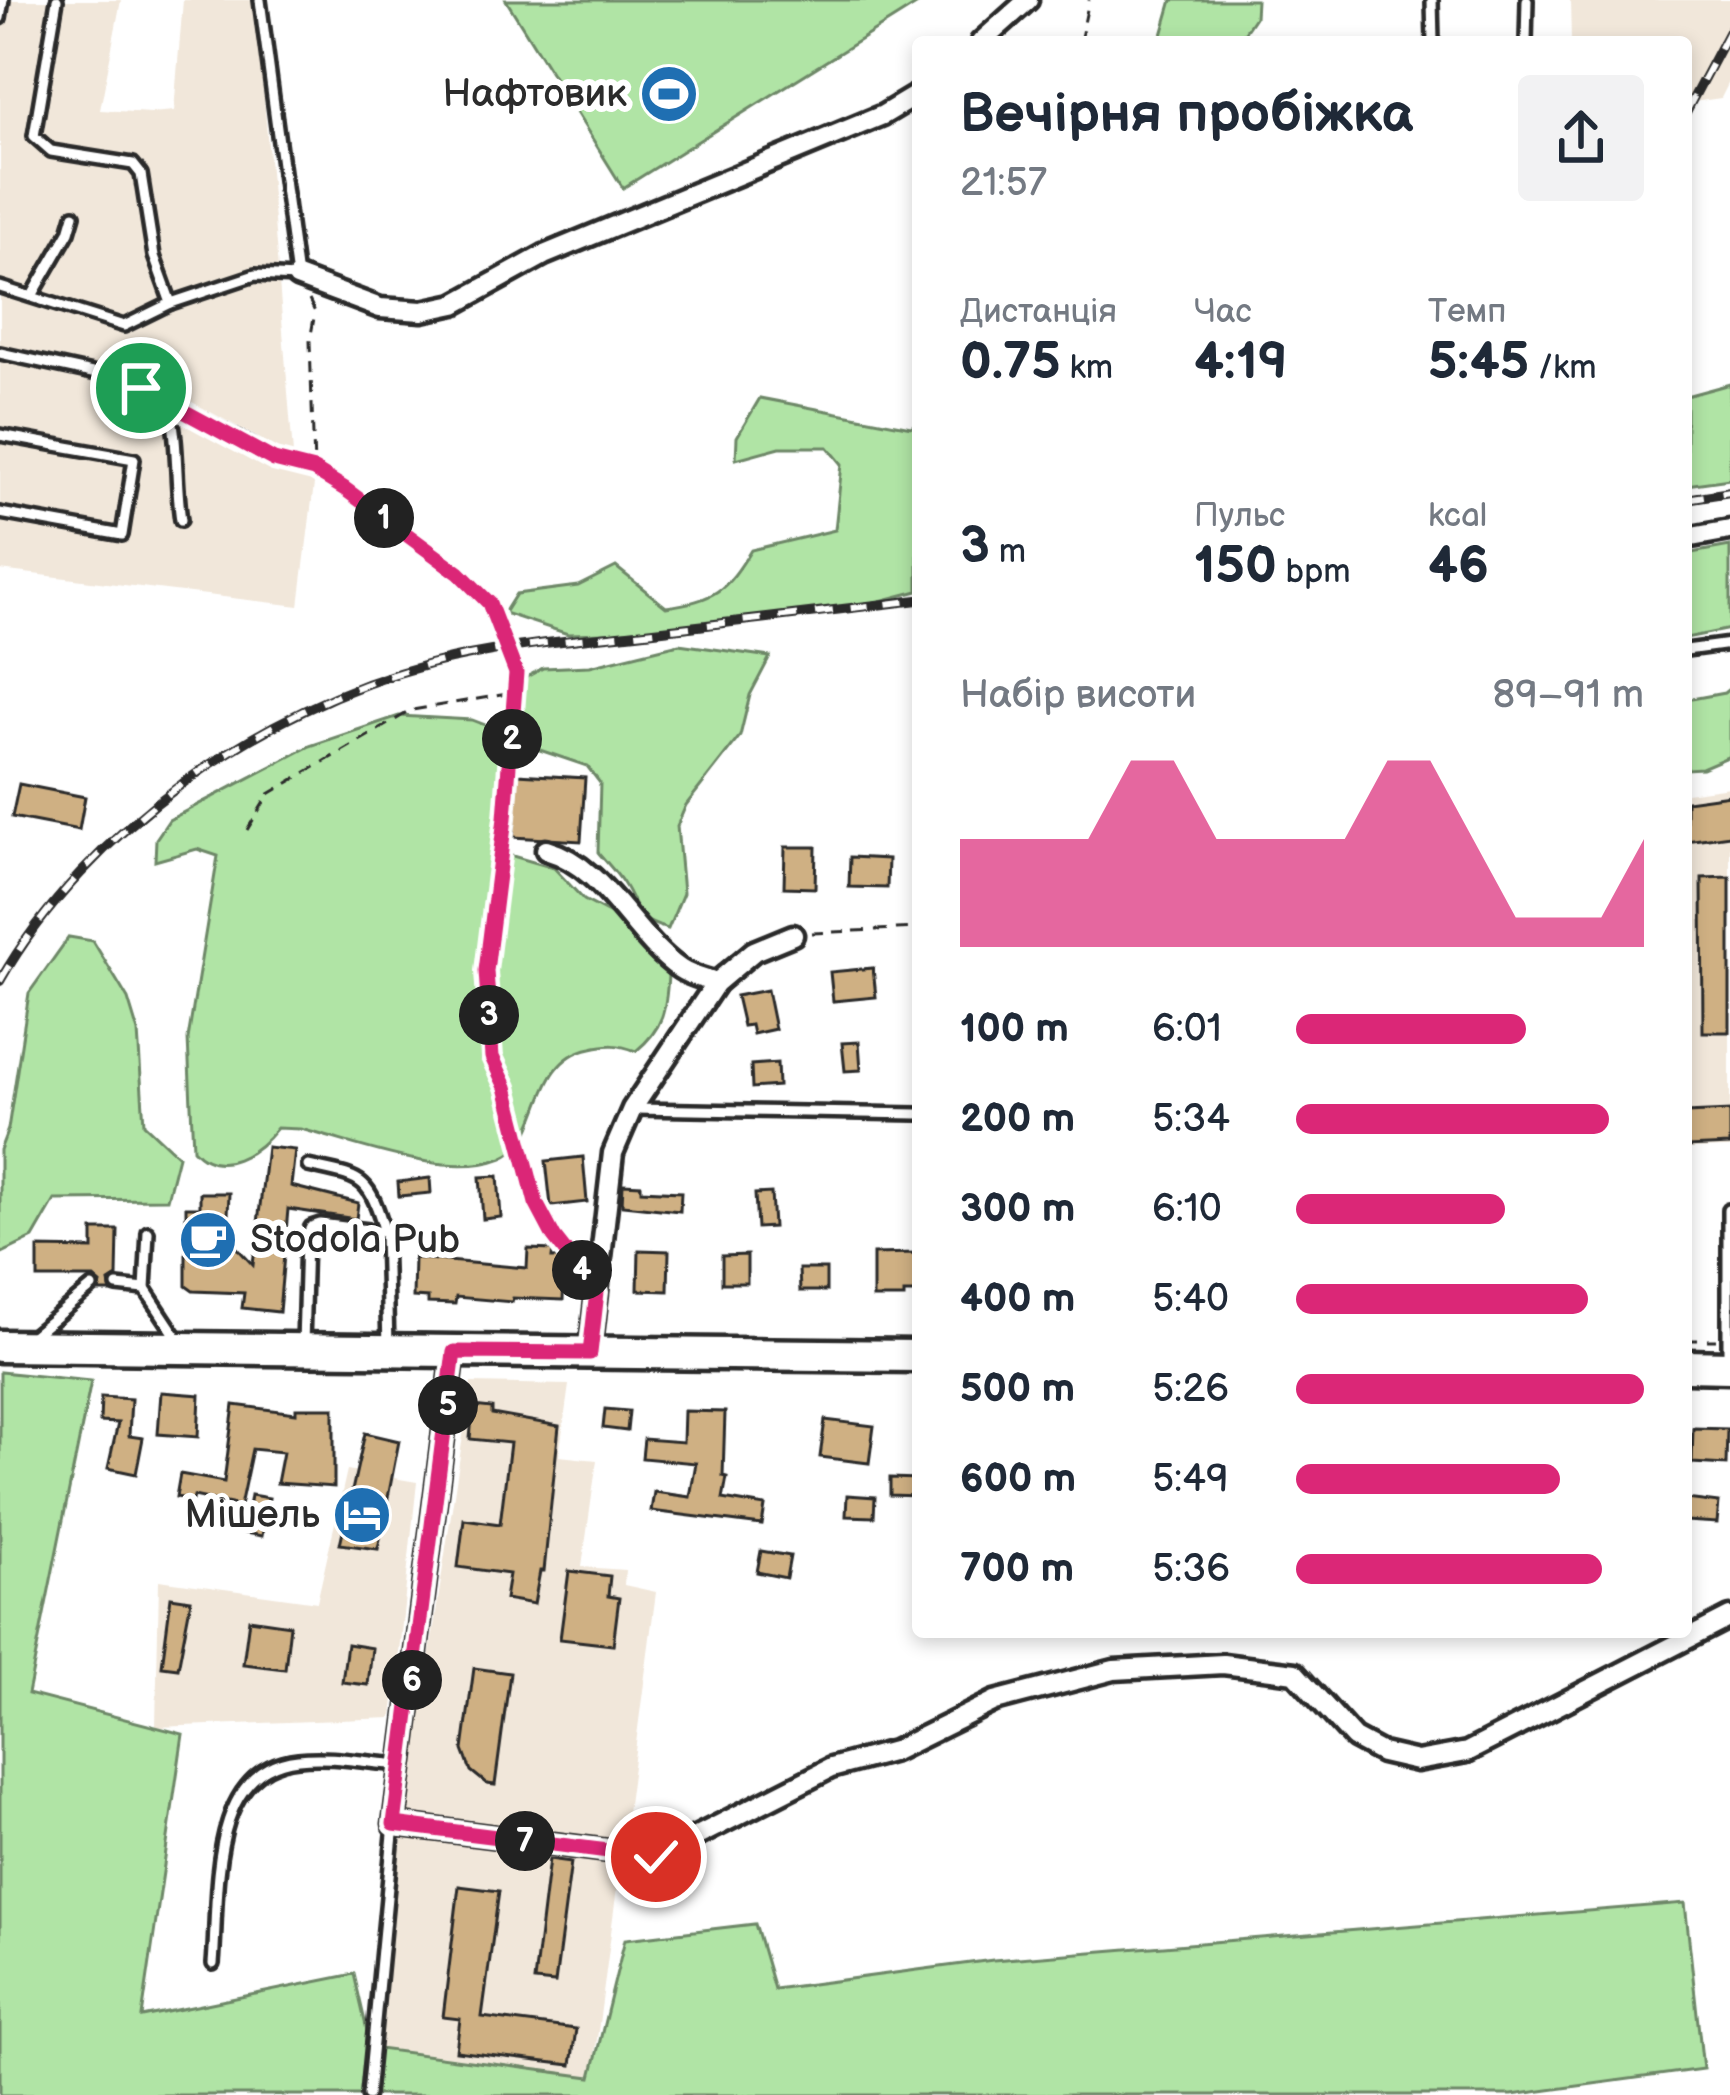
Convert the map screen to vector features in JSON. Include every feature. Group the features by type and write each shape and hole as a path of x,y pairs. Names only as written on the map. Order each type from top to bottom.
{"main road":[{"path":"10,1346 912,1356"},
{"path":"1692,1365 1729,1358"}],"street":[{"path":"988,36 1028,0"},
{"path":"297,277 380,308 422,310 455,304 544,255 884,115 912,98"},
{"path":"1692,537 1730,530"},
{"path":"546,850 568,856 593,877 682,971 716,983"},
{"path":"590,1353 613,1153 632,1109 716,983 754,951 793,935"},
{"path":"454,1352 394,1824 656,1857 831,1768 894,1751 995,1700 1114,1670 1223,1664 1295,1673 1354,1738 1382,1753 1417,1762 1467,1752 1689,1638"},
{"path":"1692,1637 1730,1617"}],"lane":[{"path":"0,18 3,0"},
{"path":"57,0 34,136 51,151 133,164 141,174 154,256 170,303"},
{"path":"0,287 124,326 170,303 255,274 297,277 260,0"},
{"path":"1432,0 1433,36"},
{"path":"1526,36 1527,0"},
{"path":"32,296 74,215"},
{"path":"0,353 106,376 251,445"},
{"path":"169,403 178,435 175,481 181,520"},
{"path":"0,435 134,459 134,475 122,535 0,513"},
{"path":"1692,649 1730,644"},
{"path":"632,1109 912,1114"},
{"path":"308,1166 357,1177 368,1186 377,1205 385,1232 388,1351"},
{"path":"1728,1210 1729,1358"},
{"path":"303,1350 306,1238 311,1227 357,1226 385,1232"},
{"path":"148,1232 145,1289 185,1348"},
{"path":"117,1286 145,1289"},
{"path":"10,1346 92,1287"},
{"path":"213,1964 225,1824 245,1785 271,1766 292,1760 401,1765"},
{"path":"368,2095 394,1824"}],"path":[{"path":"1081,36 1089,0"},
{"path":"297,277 316,312 310,341 314,470"},
{"path":"251,445 274,460 314,470 459,573 489,603 516,673 486,971 492,1057 506,1087 536,1203 554,1237 597,1292"},
{"path":"247,830 269,794 412,710 515,692"},
{"path":"793,935 912,928"},
{"path":"1692,1343 1729,1358"}],"shaded area":[{"path":"0,0 121,0 100,110 151,113 174,111 183,0 256,0 294,466 315,476 299,606 0,570"},
{"path":"1570,0 1730,0 1730,80 1721,98 1692,102 1692,36 1571,36"},
{"path":"1730,787 1730,1148 1692,1149 1692,792"},
{"path":"471,1383 569,1385 559,1456 597,1460 582,1567 625,1570 624,1585 656,1592 592,2077 370,2048"},
{"path":"347,1470 417,1482 392,1718 156,1727 159,1580 317,1602"}],"green space":[{"name":"Нафтовик","path":"506,0 924,0 623,188"},
{"path":"1172,0 1256,0 1255,17 1242,36 1162,36"},
{"path":"1730,384 1730,479 1692,484 1692,394"},
{"path":"760,398 912,426 912,593 853,608 685,631 568,634 504,613 516,594 578,586 616,567 666,607 696,601 726,584 751,550 835,530 842,464 828,447 780,447 736,459 737,437"},
{"path":"1730,546 1730,629 1692,637 1692,553"},
{"path":"679,644 770,657 750,695 740,736 686,805 677,826 683,893 668,929 642,917 598,852 600,783 587,766 525,745 518,724 523,679 543,668 590,666"},
{"path":"1730,688 1730,756 1692,769 1692,699"},
{"path":"399,716 472,720 493,728 501,761 499,824 509,855 554,868 584,900 622,920 668,975 662,1017 636,1051 608,1045 571,1055 548,1084 526,1135 502,1158 480,1164 429,1162 300,1129 277,1128 238,1159 215,1162 204,1158 193,1149 188,1039 218,856 197,849 155,861 156,839 169,820 310,746"},
{"path":"69,937 93,941 128,999 138,1032 144,1124 178,1156 167,1199 55,1200 33,1238 0,1254 0,1150 8,1129 29,993"},
{"path":"0,1372 91,1381 28,1694 183,1734 142,2017 354,1974 371,2048 591,2077 625,1939 755,1924 774,1989 993,1960 1685,1903 1703,2069 1512,2095 0,2095"}],"building":[{"path":"517,774 585,778 581,841 513,837"},
{"path":"19,784 85,797 79,830 12,817"},
{"path":"1730,795 1730,835 1692,840 1692,800"},
{"path":"785,847 816,847 815,888 784,887"},
{"path":"850,857 888,859 887,888 849,887"},
{"path":"1730,877 1730,1032 1703,1032 1702,878"},
{"path":"873,968 876,997 833,1001 830,972"},
{"path":"767,990 775,1029 753,1034 751,1025 743,1026 736,996"},
{"path":"859,1042 861,1070 845,1071 842,1043"},
{"path":"777,1063 778,1086 752,1088 751,1065"},
{"path":"1730,1111 1730,1145 1692,1147 1692,1113"},
{"path":"267,1147 295,1150 291,1186 358,1203 356,1219 288,1209 279,1312 242,1308 244,1293 193,1291 186,1286 186,1207 200,1207 200,1193 229,1193 227,1237 253,1265"},
{"path":"583,1157 587,1202 551,1206 546,1161"},
{"path":"498,1176 501,1217 483,1219 480,1177"},
{"path":"430,1178 431,1193 399,1196 398,1182"},
{"path":"623,1184 681,1192 680,1211 622,1205"},
{"path":"771,1193 773,1227 757,1228 755,1194"},
{"path":"93,1230 118,1230 117,1277 109,1282 111,1292 99,1292 101,1284 94,1278 38,1278 38,1248 93,1249"},
{"path":"528,1249 553,1250 552,1258 565,1258 563,1300 456,1297 455,1304 413,1297 414,1258 527,1268"},
{"path":"639,1250 669,1251 668,1291 638,1290"},
{"path":"912,1253 912,1293 904,1293 904,1298 873,1298 873,1254"},
{"path":"747,1255 747,1283 722,1283 722,1256"},
{"path":"799,1269 826,1269 826,1291 800,1291"},
{"path":"161,1392 200,1395 198,1437 158,1434"},
{"path":"101,1397 131,1399 129,1436 143,1438 136,1474 108,1468 118,1423 100,1422"},
{"path":"234,1405 296,1413 296,1408 334,1408 334,1487 277,1483 283,1452 252,1449 240,1506 176,1497 180,1474 224,1482"},
{"path":"473,1406 559,1426 544,1571 540,1571 534,1604 505,1599 509,1574 458,1567 464,1519 500,1524 510,1443 470,1439"},
{"path":"605,1409 629,1411 627,1431 603,1428"},
{"path":"684,1411 725,1412 723,1499 765,1506 762,1525 651,1511 654,1492 690,1497 696,1463 642,1458 644,1439 683,1442"},
{"path":"825,1420 874,1426 869,1463 820,1457"},
{"path":"1693,1428 1727,1429 1726,1465 1692,1463"},
{"path":"365,1433 399,1441 378,1549 340,1544"},
{"path":"890,1478 912,1479 912,1496 890,1495"},
{"path":"251,1495 269,1498 262,1536 245,1533"},
{"path":"847,1495 875,1497 874,1517 846,1516"},
{"path":"1692,1500 1719,1503 1717,1523 1692,1521"},
{"path":"761,1551 790,1556 786,1578 757,1572"},
{"path":"569,1571 610,1576 608,1596 619,1598 613,1645 560,1639"},
{"path":"171,1597 191,1600 178,1668 162,1666"},
{"path":"249,1619 290,1625 285,1669 243,1664"},
{"path":"347,1644 372,1648 368,1685 342,1682"},
{"path":"474,1668 510,1673 495,1785 471,1771 463,1750"},
{"path":"549,1859 571,1862 555,1983 534,1981"},
{"path":"459,1886 499,1891 482,2017 576,2029 571,2065 456,2051 460,2019 443,2017"}],"railway":[{"path":"1692,101 1730,29"},
{"path":"1692,498 1730,492"},
{"path":"0,981 36,926 130,826 243,743 304,710 430,664 504,649 912,601"}],"place":[{"name":"Нафтовик","path":"669,94"},
{"name":"Stodola Pub","path":"208,1240"},
{"name":"Мішель","path":"362,1515"}],"route":[{"path":"141,388 274,460 314,470 345,489 459,573 489,603 506,642 516,673 510,772 486,971 492,1057 506,1087 536,1203 554,1237 597,1292 590,1353 454,1352 394,1824 656,1857"}]}
